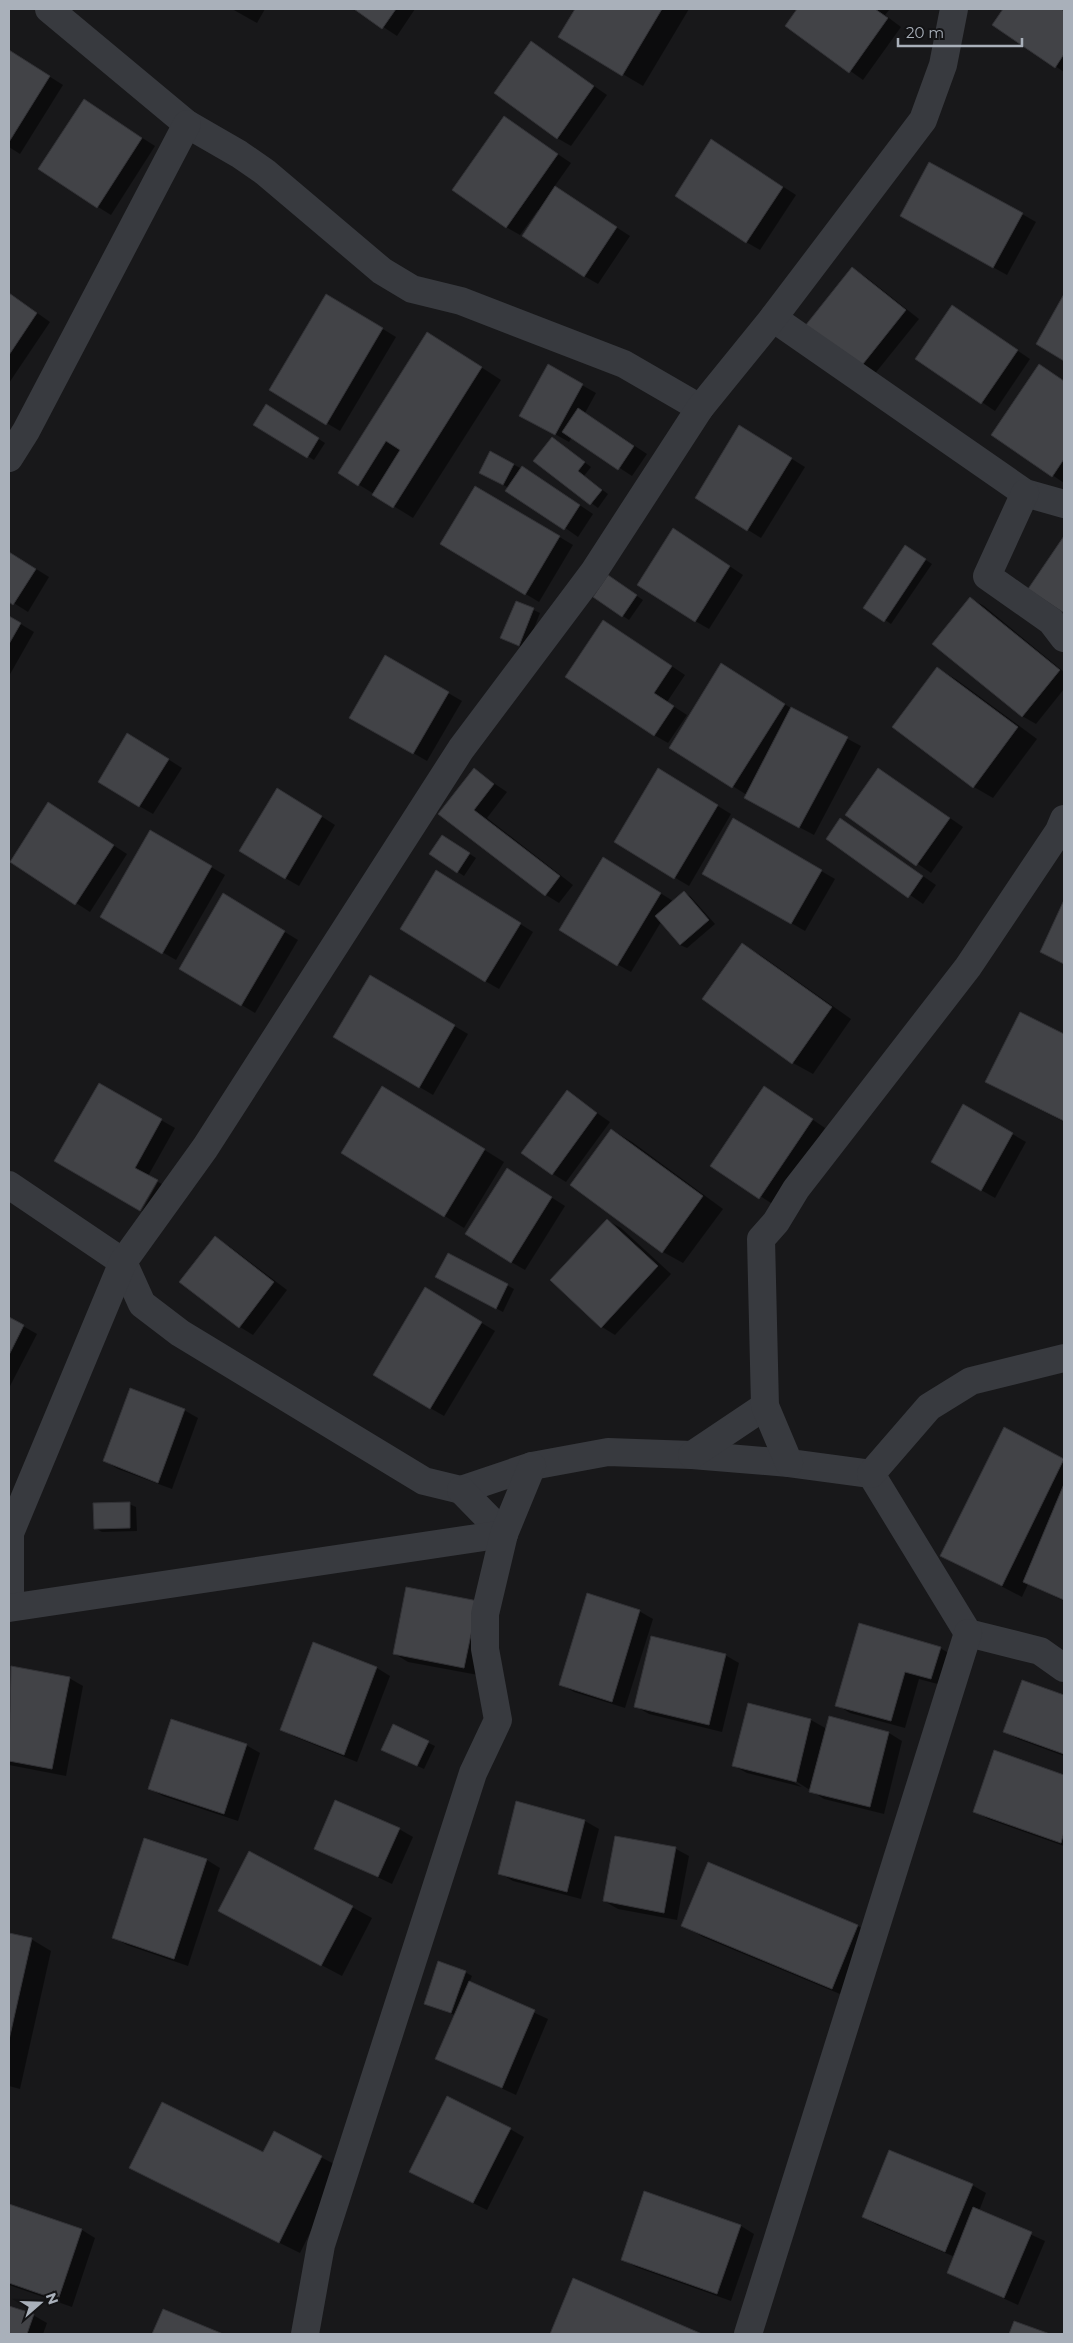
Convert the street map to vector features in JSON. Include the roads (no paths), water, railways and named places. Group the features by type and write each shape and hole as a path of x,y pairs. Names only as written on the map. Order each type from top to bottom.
{"street":[{"path":"49,9 187,124 239,154 265,172 382,270 412,289 461,301 624,364 700,408"},
{"path":"504,1534 9,1608 10,1534 124,1262 205,1148 461,750 593,574 700,408 773,318 924,120 943,65 954,9"},
{"path":"9,458 26,431 187,124"},
{"path":"773,318 1025,493 1064,504"},
{"path":"1025,493 987,576 1051,621 1064,638"},
{"path":"789,1463 765,1406 761,1238 776,1222 796,1189 968,967 1059,831 1064,819"},
{"path":"9,1185 124,1262 142,1304 180,1333 424,1481 461,1490 504,1534"},
{"path":"871,1474 929,1407 971,1381 1064,1358"},
{"path":"692,1455 765,1406"},
{"path":"461,1490 532,1466 608,1452 692,1455 789,1463 871,1474"},
{"path":"305,2334 324,2236 473,1773 498,1720 485,1649 485,1614 504,1534 532,1466"},
{"path":"871,1474 968,1633 1040,1651 1064,1668"},
{"path":"748,2334 968,1633"}]}
